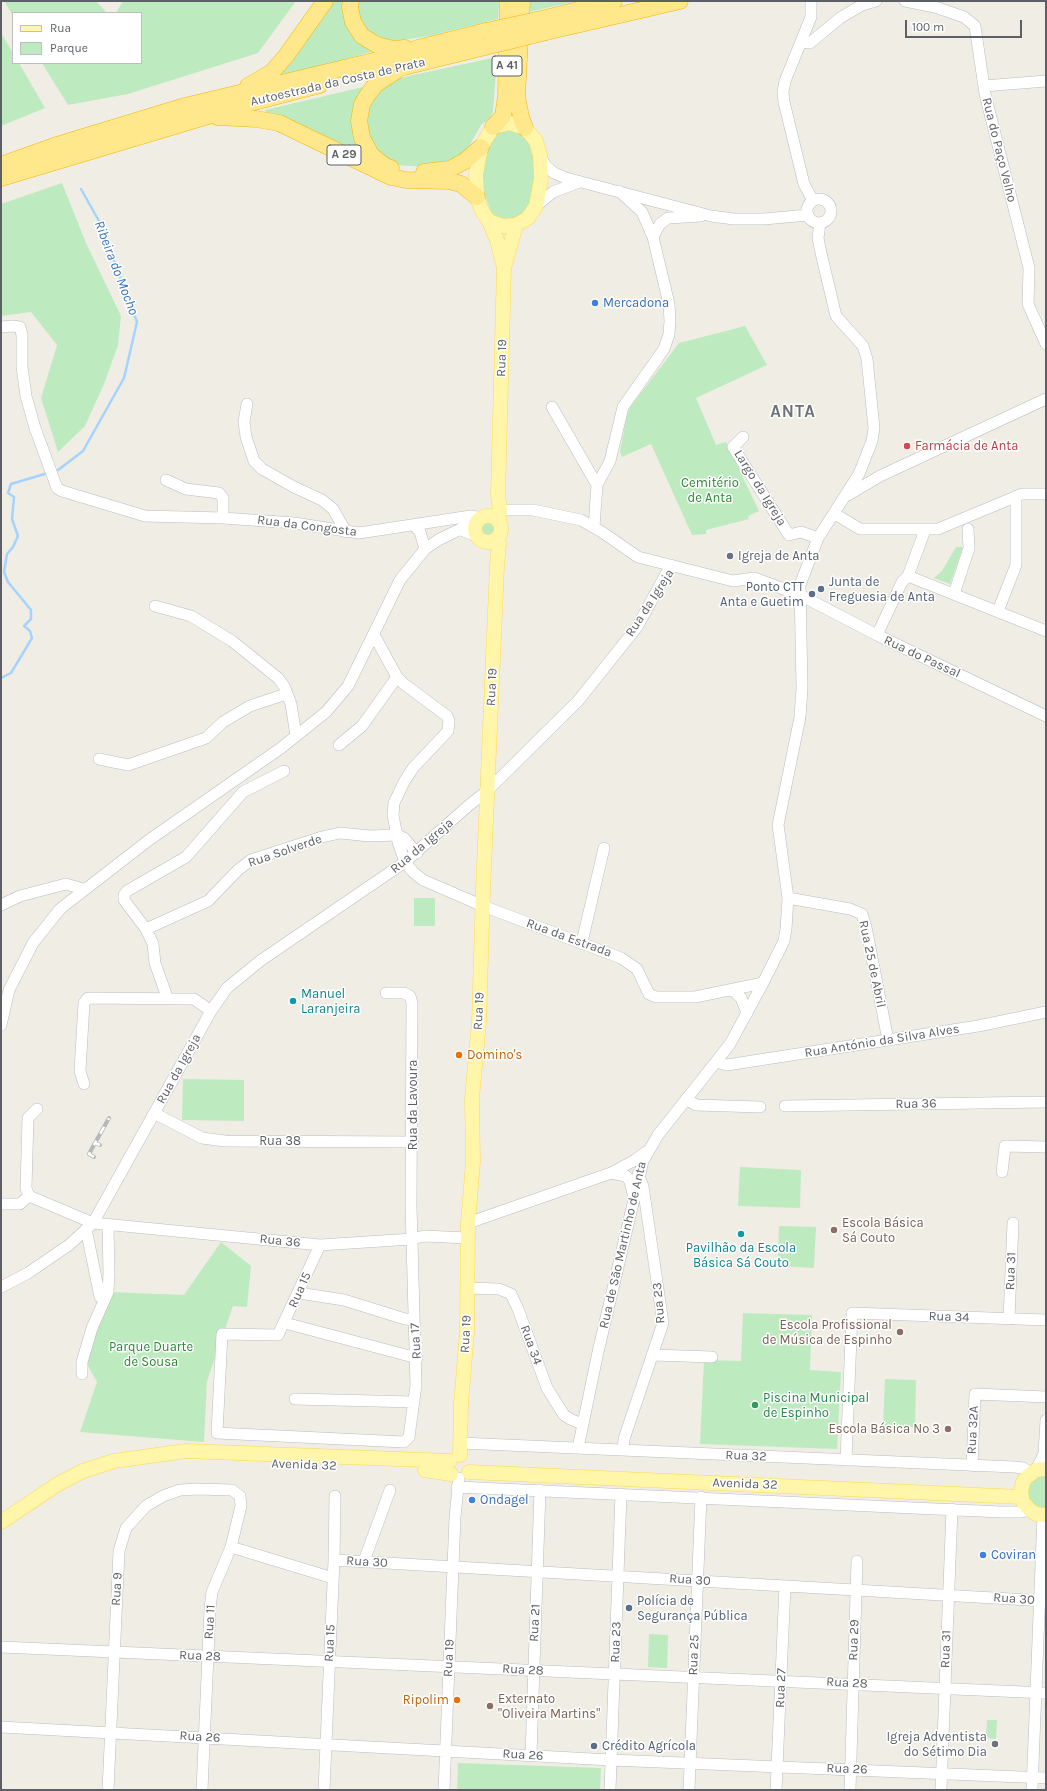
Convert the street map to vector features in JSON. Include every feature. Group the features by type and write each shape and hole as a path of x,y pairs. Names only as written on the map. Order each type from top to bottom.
{"highway":[{"name":"A 29","path":"232,95 272,72 286,56 325,1"},
{"name":"A 29","path":"351,1 350,7 353,22 362,36 377,46 393,49 418,48"},
{"name":"A 41","path":"493,127 503,116 506,96 508,1"},
{"name":"A 41","path":"522,1 517,96 521,117 525,128"},
{"name":"Autoestrada da Costa de Prata","path":"546,25 614,1"},
{"name":"Autoestrada da Costa de Prata","path":"1,178 231,108 387,69 404,67 486,39 546,25 680,1"},
{"name":"Autoestrada da Costa de Prata","path":"1,165 54,146 185,106 386,58 438,43 486,39"},
{"name":"A 29","path":"404,67 376,84 362,104 359,121 362,138 371,155 385,166 402,171 434,172 450,169 465,161 481,147"},
{"name":"A 29","path":"208,116 256,119 278,123 391,177 406,180 449,181 461,184 478,197"}],"main road":[{"path":"510,123 525,128 536,141 540,155 541,179 536,206 528,218 516,225 504,226 489,221 482,211 478,197 476,174 481,147 493,127 510,123"},
{"name":"Rua 19","path":"489,221 497,240 504,268"},
{"name":"Rua 19","path":"459,1467 468,1332 467,1238 473,1162 472,1098 479,1023 487,791 499,544 488,538 501,530 498,495 504,268 516,225"},
{"path":"488,538 475,528 498,495"},
{"path":"482,518 500,516"},
{"name":"Avenida 32","path":"1,1522 58,1484 83,1471 114,1461 186,1451 459,1467 1021,1492"},
{"path":"1038,1471 1027,1477 1021,1492 1039,1514"}],"street":[{"path":"811,1 811,17 785,81 784,102 804,184 813,201"},
{"path":"801,42 810,43 840,18 862,5 876,1"},
{"name":"Rua do Paço Velho","path":"905,1 914,1 964,17 975,26 984,86 1029,268 1028,304 1046,344"},
{"path":"984,86 1046,81"},
{"path":"540,155 546,166 554,173 579,182 619,191 711,216 734,219 764,219 808,214"},
{"path":"536,206 553,192 579,182"},
{"path":"594,527 597,485 610,461 623,408 664,349 669,334 670,321 669,304 653,237 642,212 619,191"},
{"path":"820,199 829,206 829,217 820,223 812,221 808,214 808,207 813,201 820,199"},
{"path":"653,237 660,224 668,218 711,216"},
{"name":"Rua de São Martinho de Anta","path":"578,1448 582,1424 638,1174 646,1152 686,1099 717,1062 747,1014 784,941 788,913 788,898 778,825 793,755 802,695 800,585 818,538 859,474 872,441 874,428 867,359 863,346 836,316 818,238 820,223"},
{"name":"Rua da Congosta","path":"1,327 20,327 22,335 22,366 26,396 35,428 57,488 62,491 145,516 223,518 294,523 359,533 471,516 482,518"},
{"path":"845,496 878,477 1046,399"},
{"path":"247,404 244,422 246,437 254,461 262,469 294,487 322,500 333,509 346,532"},
{"path":"552,407 597,485"},
{"name":"Largo da Igreja","path":"743,437 733,447 789,535 801,532 818,538"},
{"path":"865,460 869,473 878,477"},
{"path":"859,474 861,480 868,483"},
{"path":"166,480 186,489 219,493 223,498 223,518"},
{"path":"834,514 860,529 938,529 951,525 1022,494 1046,494"},
{"path":"998,611 1016,565 1016,496"},
{"path":"500,516 533,510 549,512 581,520 638,556 671,565"},
{"path":"1,1025 9,990 33,943 60,909 83,889 149,840 281,748 326,712 348,686 400,580 425,549 438,540 461,530 482,518"},
{"path":"414,525 420,532 425,549"},
{"path":"954,594 969,548 968,529"},
{"path":"461,530 488,538"},
{"path":"877,635 902,582 908,576 925,530"},
{"name":"Rua da Igreja","path":"1,1287 28,1273 69,1246 89,1226 211,1011 227,988 260,961 417,853 468,806 487,791 578,701 637,627 671,565 733,581 754,578 800,595"},
{"path":"908,576 1046,631"},
{"name":"Rua do Passal","path":"800,595 877,635 1046,716"},
{"path":"156,606 191,616 232,641 278,678 284,686 291,704 296,736"},
{"path":"374,635 397,677 404,684 442,711 447,716 449,721 448,731 444,737 413,768 394,803 393,815 405,862"},
{"path":"339,745 362,726 397,677"},
{"path":"99,759 128,765 160,754 206,738 223,722 250,706 286,694"},
{"path":"167,997 155,963 153,944 146,929 124,900 124,895 127,891 186,857 243,792 284,771"},
{"name":"Rua Solverde","path":"146,929 208,901 238,870 255,858 340,833 382,836 397,835"},
{"path":"397,835 404,838 417,853"},
{"path":"582,942 604,848"},
{"name":"Rua da Estrada","path":"405,862 413,872 423,880 483,906 582,942 630,963 637,969 649,994 656,997 695,997 763,983"},
{"path":"1,905 20,896 66,884 83,889"},
{"name":"Rua 25 de Abril","path":"788,898 850,909 862,914 866,927 888,1040"},
{"path":"728,990 735,992 741,998 747,1014"},
{"name":"Rua da Lavoura","path":"386,993 404,993 410,996 412,1003 412,1239"},
{"path":"84,1084 80,1070 84,1003 88,998 194,998 211,1011"},
{"path":"741,998 754,1000"},
{"name":"Rua António da Silva Alves","path":"717,1062 727,1065 978,1026 1046,1012"},
{"path":"686,1099 696,1105 760,1107"},
{"name":"Rua 36","path":"785,1106 1046,1102"},
{"path":"1,1204 20,1204 29,1196 26,1188 28,1118 37,1109"},
{"name":"Rua 38","path":"154,1113 202,1138 225,1141 413,1142"},
{"path":"1002,1172 1005,1146 1046,1148"},
{"path":"468,1223 611,1173 635,1160 646,1152"},
{"path":"611,1173 620,1174 630,1180 633,1198"},
{"name":"Rua 23","path":"623,1450 624,1439 663,1325 643,1186 638,1174"},
{"name":"Rua 36","path":"29,1196 89,1226 108,1225 320,1245 412,1239 424,1236 467,1238"},
{"name":"Rua 31","path":"1010,1319 1013,1222"},
{"path":"82,1374 82,1362 92,1328 108,1292 110,1273 108,1225"},
{"path":"89,1226 100,1297"},
{"name":"Rua 17","path":"406,1441 414,1402 417,1358 414,1320 412,1239"},
{"name":"Rua 15","path":"217,1433 222,1334 278,1335 299,1293 320,1245"},
{"name":"Rua 34","path":"468,1288 498,1289 507,1292 513,1298 547,1388 559,1408 570,1419 582,1424"},
{"path":"299,1293 344,1300 405,1319 414,1320"},
{"name":"Rua 34","path":"846,1460 852,1313 1046,1320"},
{"path":"285,1323 417,1358"},
{"path":"653,1355 712,1357"},
{"name":"Rua 32A","path":"972,1466 975,1394 1046,1398"},
{"path":"295,1399 414,1402"},
{"path":"1038,1471 1045,1456 1046,1420"},
{"name":"Avenida 32","path":"217,1433 406,1441"},
{"name":"Rua 32","path":"459,1467 578,1448 1023,1468 1038,1471"},
{"path":"459,1467 540,1490 1039,1514 1043,1600 1041,1692 1032,1790"},
{"name":"Rua 19","path":"444,1790 452,1567 459,1467"},
{"name":"Rua 9","path":"108,1790 113,1652 119,1551 126,1528 146,1506 163,1496 180,1490 232,1490 240,1496 241,1506"},
{"path":"364,1561 390,1490"},
{"name":"Rua 21","path":"531,1755 540,1490"},
{"name":"Rua 23","path":"610,1790 621,1494"},
{"name":"Rua 15","path":"324,1790 334,1560 335,1496"},
{"name":"Rua 25","path":"689,1790 701,1497"},
{"name":"Rua 11","path":"202,1790 212,1592 231,1547 241,1506"},
{"name":"Rua 31","path":"941,1790 952,1509"},
{"name":"Rua 30","path":"231,1547 333,1578"},
{"name":"Rua 30","path":"334,1560 1043,1600"},
{"name":"Rua 29","path":"850,1790 852,1683 857,1562"},
{"name":"Rua 27","path":"776,1790 785,1586"},
{"name":"Rua 28","path":"1,1647 1041,1692"},
{"name":"Rua 26","path":"1,1726 611,1760 690,1762 1046,1778"}],"green space":[{"path":"4,1 96,1 106,12 12,12 12,14"},
{"path":"123,1 296,1 258,53 128,94 68,105 43,64 142,64 142,12 117,12"},
{"path":"331,1 345,1 374,51 266,81"},
{"path":"357,1 499,1 498,19 429,36 397,41 385,39 371,33 364,27 358,17"},
{"path":"530,1 577,1 529,12"},
{"path":"1,33 12,51 12,64 20,64 45,108 1,126"},
{"path":"497,57 493,112 490,118 481,125 467,150 451,163 429,167 396,165 372,149 364,125 369,102 390,80"},
{"path":"363,87 366,90 362,96 375,162 266,116 265,110"},
{"path":"503,129 516,129 530,141 536,167 533,194 528,208 518,218 506,220 495,216 491,212 483,190 482,177 488,144 497,133"},
{"path":"62,183 86,243 121,316 118,345 104,384 85,426 58,452 41,398 57,345 31,312 1,316 1,204"},
{"name":"Cemitério de Anta","path":"745,326 767,365 696,398 716,445 726,442 759,511 748,516 749,519 706,530 706,534 692,535 651,444 622,457 620,452 627,415 631,406 679,343"},
{"path":"488,521 494,523 496,529 494,535 488,537 482,535 480,529 482,523"},
{"path":"956,547 963,547 950,584 934,578 942,571"},
{"path":"414,898 435,898 435,926 414,926"},
{"path":"183,1079 244,1080 244,1121 182,1120"},
{"path":"740,1167 801,1170 800,1208 738,1206"},
{"path":"779,1226 816,1227 814,1268 778,1266"},
{"name":"Parque Duarte de Sousa","path":"221,1242 251,1266 247,1307 233,1306 207,1381 204,1442 80,1432 97,1382 84,1359 111,1292 184,1295"},
{"path":"743,1313 812,1315 810,1370 841,1372 837,1449 700,1444 704,1360 741,1361"},
{"path":"885,1379 916,1380 915,1427 883,1426"},
{"path":"1038,1476 1046,1476 1046,1510 1039,1510 1028,1498 1028,1487 1030,1483"},
{"path":"649,1634 668,1635 667,1668 648,1667"},
{"path":"987,1720 997,1720 996,1739 986,1738"},
{"path":"458,1763 601,1768 600,1790 457,1790"}],"waterway":[{"name":"Ribeira do Mocho","path":"58,470 83,451 124,378 137,322 99,221 81,189"},
{"name":"Ribeira do Mocho","path":"1,678 11,673 32,638 30,631 24,626 31,619 31,610 8,582 4,572 7,554 13,547 18,536 12,519 14,497 8,493 11,484 48,473"}],"railway":[{"path":"100,1145 95,1143 109,1118"},
{"path":"94,1157 89,1154 95,1143"}],"place":[{"name":"Mercadona","path":"595,303"},
{"name":"Farmácia de Anta","path":"907,446"},
{"name":"Igreja de Anta","path":"730,556"},
{"name":"Junta de Freguesia de Anta","path":"821,589"},
{"name":"Ponto CTT Anta e Guetim","path":"812,594"},
{"name":"Manuel Laranjeira","path":"293,1001"},
{"name":"Domino's","path":"459,1055"},
{"name":"Escola Básica Sá Couto","path":"834,1230"},
{"name":"Pavilhão da Escola Básica Sá Couto","path":"741,1234"},
{"name":"Escola Profissional de Música de Espinho","path":"900,1332"},
{"name":"Piscina Municipal de Espinho","path":"755,1405"},
{"name":"Escola Básica Nº 3","path":"948,1429"},
{"name":"Ondagel","path":"472,1500"},
{"name":"Coviran","path":"983,1555"},
{"name":"Polícia de Segurança Pública","path":"629,1608"},
{"name":"Ripolim","path":"457,1700"},
{"name":"Externato \"Oliveira Martins\"","path":"490,1706"},
{"name":"Igreja Adventista do Sétimo Dia","path":"995,1744"},
{"name":"Crédito Agrícola","path":"594,1746"}],"district":[{"name":"ANTA","path":"793,412"}]}
